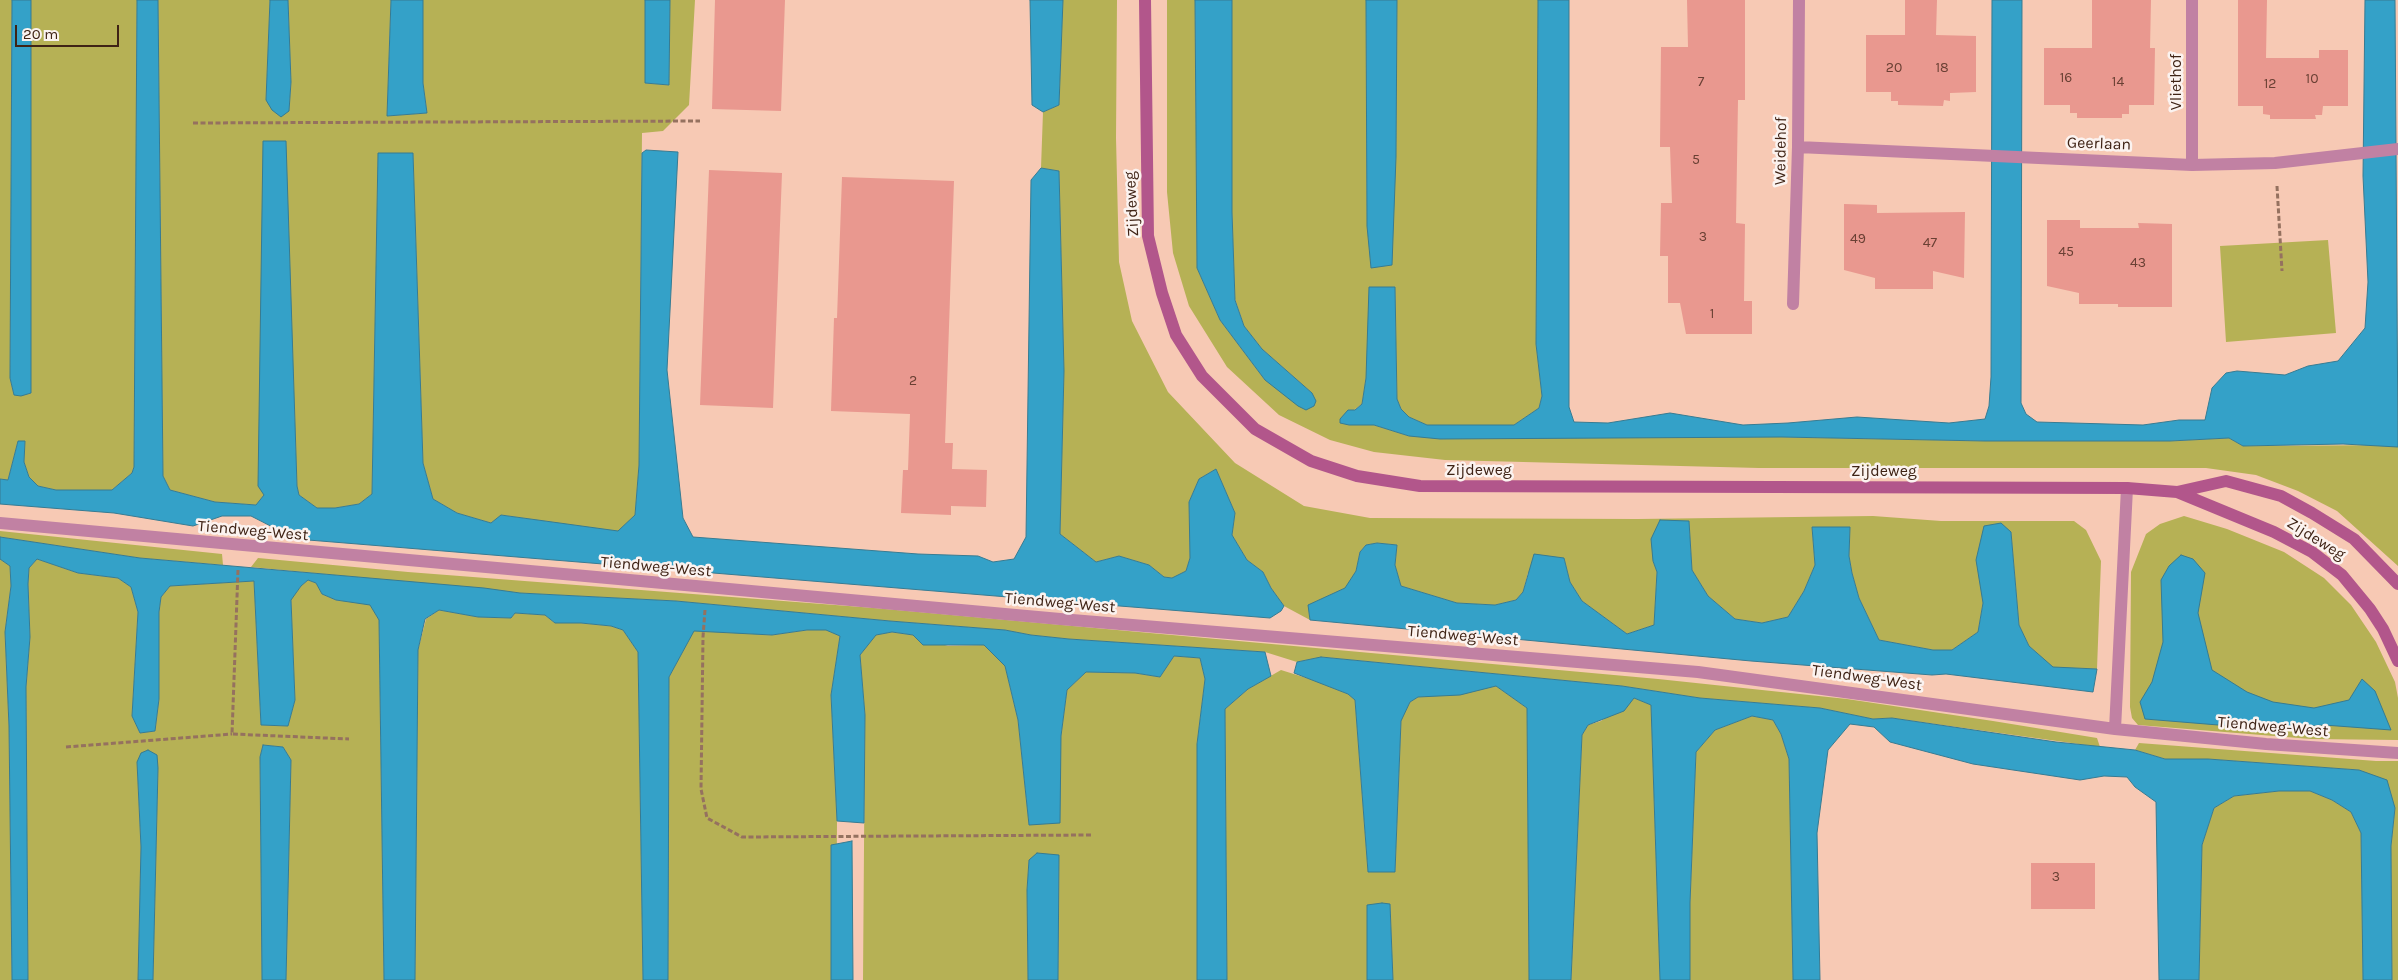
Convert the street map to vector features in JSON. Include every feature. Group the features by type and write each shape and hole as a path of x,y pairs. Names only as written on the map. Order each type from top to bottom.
{"main road":[{"name":"Zijdeweg","path":"1145,0 1148,236 1162,293 1176,335 1202,376 1255,430 1311,460 1357,476 1420,486 2127,488 2177,492 2226,481 2281,496 2354,540 2398,584"},
{"name":"Zijdeweg","path":"2177,492 2274,532 2312,552 2342,575 2370,609 2398,659"}],"street":[{"name":"Weidehof","path":"1792,304 1798,148 1799,0"},
{"name":"Vliethof","path":"2192,0 2192,165"},
{"name":"Geerlaan","path":"1798,148 2192,165 2275,163 2397,149"},
{"path":"2115,729 2127,488"},
{"name":"Tiendweg-West","path":"0,524 1060,619 1698,672 2115,729 2266,744 2398,753"}],"path":[{"path":"193,123 700,121"},
{"path":"2275,163 2282,271"},
{"path":"232,734 238,546"},
{"path":"707,588 703,637 701,789 707,818 742,837 1091,836"},
{"path":"66,747 232,734 349,739"}],"shaded area":[{"path":"0,0 12,0 10,378 14,395 31,393 31,0 137,0 134,467 132,473 112,490 56,490 38,486 29,477 24,462 25,441 18,441 8,480 0,479"},
{"path":"158,0 270,0 266,99 289,111 291,82 288,0 391,0 387,116 427,113 423,83 423,0 645,0 645,83 669,85 670,0 695,0 689,105 663,131 642,133 639,465 635,515 618,532 502,515 491,523 457,513 433,499 423,463 413,153 378,154 372,494 359,504 335,508 317,508 299,495 297,486 285,141 263,142 264,495 257,505 215,502 170,490 163,476"},
{"path":"1063,0 1117,0 1116,138 1119,262 1132,321 1168,392 1235,463 1304,506 1370,518 1638,519 1873,516 1941,521 2074,521 2086,530 2101,561 2097,669 2053,668 2029,646 2019,625 2011,532 1982,585 1983,603 1978,632 1952,650 1933,650 1879,640 1859,598 1852,573 1849,556 1850,527 1812,527 1815,565 1804,591 1788,617 1763,623 1735,619 1708,596 1692,570 1689,522 1653,561 1657,572 1654,625 1627,634 1582,601 1570,582 1564,558 1528,573 1523,592 1516,600 1495,605 1457,603 1401,586 1395,565 1397,545 1377,543 1366,545 1360,552 1356,571 1346,588 1309,605 1310,620 1284,606 1271,588 1263,572 1247,560 1232,535 1235,513 1216,469 1199,479 1189,502 1190,558 1186,571 1173,578 1164,577 1149,565 1119,556 1096,562 1060,534 1064,371 1059,171 1041,168 1043,112 1059,105"},
{"path":"1167,0 1195,0 1197,268 1220,320 1265,380 1312,393 1262,349 1244,326 1235,299 1232,212 1232,0 1366,0 1367,226 1372,268 1396,157 1397,0 1538,0 1536,344 1542,396 1539,408 1514,425 1427,425 1409,417 1401,409 1397,399 1395,288 1366,378 1362,404 1354,410 1349,425 1374,425 1409,436 1781,437 1985,441 2170,441 2229,438 2243,446 2396,445 2398,447 2398,566 2337,511 2298,491 2256,475 2206,468 1759,468 1445,460 1374,452 1330,440 1279,415 1227,367 1189,306 1173,253 1167,192"},
{"path":"2328,240 2336,333 2226,342 2220,246"},
{"path":"2184,516 2227,529 2284,552 2324,578 2351,605 2376,642 2395,682 2398,698 2398,740 2311,739 2138,725 2132,718 2130,707 2131,572 2146,534 2160,524"},
{"path":"0,531 222,554 223,565 140,558 0,537"},
{"path":"258,558 408,572 874,608 1658,679 1847,699 1993,721 2097,738 2100,747 1892,718 1873,719 1820,708 1700,698 1622,686 1322,657 1297,662 1265,652 1069,639 1005,630 676,601 520,593 251,567"},
{"path":"0,559 10,566 11,586 5,632 9,726 12,980 0,980"},
{"path":"37,559 78,573 118,578 131,587 138,612 132,716 140,733 155,731 159,699 159,612 161,597 170,586 254,581 261,725 288,726 295,700 291,599 301,586 308,580 316,583 322,594 336,600 370,604 379,620 384,980 286,980 291,760 283,747 263,745 260,757 262,980 153,980 158,768 137,762 141,847 138,980 28,980 26,687 30,637 28,584 29,568"},
{"path":"439,610 478,617 511,618 515,613 545,615 555,623 611,626 623,630 638,652 643,980 415,980 418,650 426,619"},
{"path":"694,630 772,635 807,630 827,630 840,636 831,695 837,821 836,980 668,980 669,677"},
{"path":"892,632 913,635 948,646 984,645 1005,666 1018,720 1029,825 1061,736 1067,690 1086,672 1135,673 1160,677 1174,656 1200,658 1205,679 1197,744 1197,980 1058,980 1059,855 1029,860 1027,890 1028,980 863,980 865,715 860,655 875,635"},
{"path":"1281,670 1316,681 1348,694 1355,700 1368,872 1395,872 1401,720 1410,702 1418,697 1496,686 1527,708 1529,980 1393,980 1390,905 1367,906 1367,980 1227,980 1225,709 1248,689"},
{"path":"1634,698 1651,705 1660,980 1571,980 1582,735 1588,725 1601,721"},
{"path":"1752,716 1773,720 1781,734 1789,759 1793,980 1690,980 1690,903 1696,752 1715,730"},
{"path":"2139,743 2376,761 2398,761 2398,980 2392,980 2391,846 2395,808 2359,770 2208,759 2165,759 2135,750"},
{"path":"2279,791 2310,791 2332,800 2351,812 2361,833 2363,980 2199,980 2202,845 2214,808 2234,796"}],"water":[{"path":"12,0 31,0 31,393 21,396 14,395 10,378"},
{"path":"137,0 158,0 163,476 170,490 215,502 256,505 264,495 258,486 263,141 286,141 297,486 299,495 317,508 335,508 359,504 372,494 378,153 413,153 423,463 433,499 457,513 491,523 501,515 618,531 635,515 639,465 642,153 646,150 678,152 667,370 683,518 693,537 918,554 978,556 993,562 1014,559 1026,537 1031,180 1041,168 1059,171 1064,371 1060,534 1096,562 1119,556 1149,565 1164,577 1172,578 1186,571 1190,558 1189,502 1199,479 1216,469 1235,513 1232,535 1247,560 1263,572 1271,588 1284,606 1281,611 1270,618 296,539 251,516 222,516 193,526 114,513 0,504 0,479 8,480 18,441 25,441 24,462 29,477 38,486 56,490 112,490 132,473 134,467"},
{"path":"270,0 288,0 291,82 289,111 281,117 272,110 266,100"},
{"path":"391,0 423,0 423,83 427,113 387,116"},
{"path":"645,0 670,0 669,85 645,83"},
{"path":"1030,0 1063,0 1059,105 1043,112 1032,105"},
{"path":"1195,0 1232,0 1232,212 1235,300 1244,326 1262,349 1312,393 1316,401 1314,406 1306,410 1265,380 1220,320 1197,268"},
{"path":"1366,0 1397,0 1396,157 1392,265 1371,268 1367,226"},
{"path":"1538,0 1569,0 1569,407 1574,422 1608,423 1670,413 1743,425 1857,417 1949,423 1985,419 1989,406 1991,377 1992,0 2022,0 2021,403 2026,414 2037,422 2143,425 2179,420 2205,420 2212,388 2226,373 2237,371 2285,375 2308,366 2338,361 2365,328 2368,282 2363,176 2365,0 2395,0 2398,447 2343,444 2243,446 2229,438 2170,441 1985,441 1781,437 1440,439 1409,436 1374,425 1340,423 1340,419 1348,410 1355,410 1362,404 1366,378 1369,287 1395,287 1397,399 1401,409 1409,417 1427,425 1514,425 1539,408 1542,396 1536,344"},
{"path":"1660,520 1689,521 1692,570 1708,596 1735,619 1762,623 1788,617 1804,591 1815,565 1812,527 1850,527 1849,556 1852,573 1859,598 1879,640 1933,650 1952,650 1978,632 1983,603 1976,560 1984,526 2001,523 2011,532 2019,625 2029,646 2053,667 2097,669 2093,692 1946,674 1932,675 1751,661 1310,620 1308,605 1345,588 1356,571 1360,552 1366,545 1377,543 1397,545 1395,565 1401,586 1457,603 1495,605 1516,600 1523,592 1534,554 1564,558 1570,582 1582,601 1627,634 1654,625 1657,572 1653,561 1651,539"},
{"path":"0,537 140,558 484,588 520,593 676,601 1005,630 1069,639 1265,652 1271,676 1248,689 1225,709 1227,980 1197,980 1197,744 1205,679 1200,658 1174,656 1160,677 1135,673 1086,672 1067,690 1061,736 1060,823 1029,825 1018,720 1005,666 984,645 923,645 913,635 892,632 876,635 860,655 865,715 864,823 837,821 831,695 840,636 826,630 807,630 772,635 694,631 669,677 668,980 643,980 638,652 623,630 611,626 555,623 545,615 515,613 511,618 478,617 439,610 425,619 418,650 415,980 384,980 379,620 370,605 336,600 322,594 316,583 308,580 301,586 291,600 295,700 288,726 261,725 254,581 170,586 161,597 159,612 159,699 155,731 140,733 132,716 138,612 131,587 118,578 78,573 37,559 29,568 28,584 30,637 26,687 28,980 12,980 9,726 5,632 11,586 10,566 0,559"},
{"path":"2181,555 2193,559 2205,573 2198,613 2212,670 2247,692 2273,702 2314,708 2349,700 2362,679 2375,691 2391,730 2324,725 2267,729 2145,719 2140,702 2152,682 2163,642 2161,580 2169,566"},
{"path":"1321,657 1622,686 1700,698 1820,708 1873,719 1892,718 2056,742 2135,750 2165,759 2208,759 2359,770 2387,780 2395,808 2391,846 2392,980 2363,980 2361,833 2351,812 2332,800 2310,791 2279,791 2234,796 2214,808 2202,845 2199,980 2159,980 2156,802 2135,787 2127,777 2104,776 2080,780 1973,764 1890,742 1874,727 1850,724 1828,750 1817,833 1820,980 1793,980 1789,759 1781,734 1773,720 1752,716 1715,730 1696,752 1690,903 1690,980 1660,980 1651,705 1634,698 1624,711 1588,725 1582,735 1571,980 1529,980 1527,708 1496,686 1460,695 1418,697 1410,702 1401,721 1395,872 1368,872 1355,700 1348,694 1294,673 1297,662"},
{"path":"263,745 283,747 291,760 286,980 262,980 260,757"},
{"path":"148,750 157,755 158,768 153,980 138,980 141,847 137,762 141,753"},
{"path":"852,841 853,980 831,980 831,845"},
{"path":"1037,853 1059,855 1058,980 1028,980 1027,890 1029,860"},
{"path":"1390,904 1393,980 1367,980 1367,905"}],"building":[{"path":"715,0 785,0 781,111 712,109"},
{"path":"1687,0 1745,0 1745,100 1738,100 1736,223 1745,224 1744,301 1752,301 1752,334 1686,334 1680,303 1668,303 1668,256 1660,256 1661,203 1672,203 1670,147 1660,147 1661,47 1688,47"},
{"path":"1905,0 1937,0 1936,35 1976,36 1976,92 1950,93 1950,101 1944,100 1943,106 1898,105 1898,101 1891,101 1891,92 1866,92 1866,35 1905,35"},
{"path":"2092,0 2151,0 2150,48 2155,48 2154,105 2129,105 2129,114 2122,114 2122,118 2077,118 2077,113 2070,113 2070,105 2044,105 2044,48 2092,48"},
{"path":"2238,0 2267,0 2266,58 2319,58 2319,50 2348,50 2348,106 2323,106 2322,115 2315,115 2316,119 2270,119 2270,115 2263,114 2263,106 2238,106"},
{"path":"709,170 782,173 773,408 700,405"},
{"path":"842,177 954,181 945,443 953,443 952,469 987,470 986,507 951,506 951,515 901,513 903,470 908,470 910,414 831,411 834,318 837,318"},
{"path":"1844,204 1877,205 1877,213 1965,212 1964,278 1933,271 1933,289 1875,289 1875,278 1844,270"},
{"path":"2047,220 2080,220 2080,228 2139,228 2138,223 2172,224 2172,307 2118,307 2118,304 2079,304 2079,293 2047,286"},
{"path":"2031,863 2095,863 2095,909 2031,909"}]}
